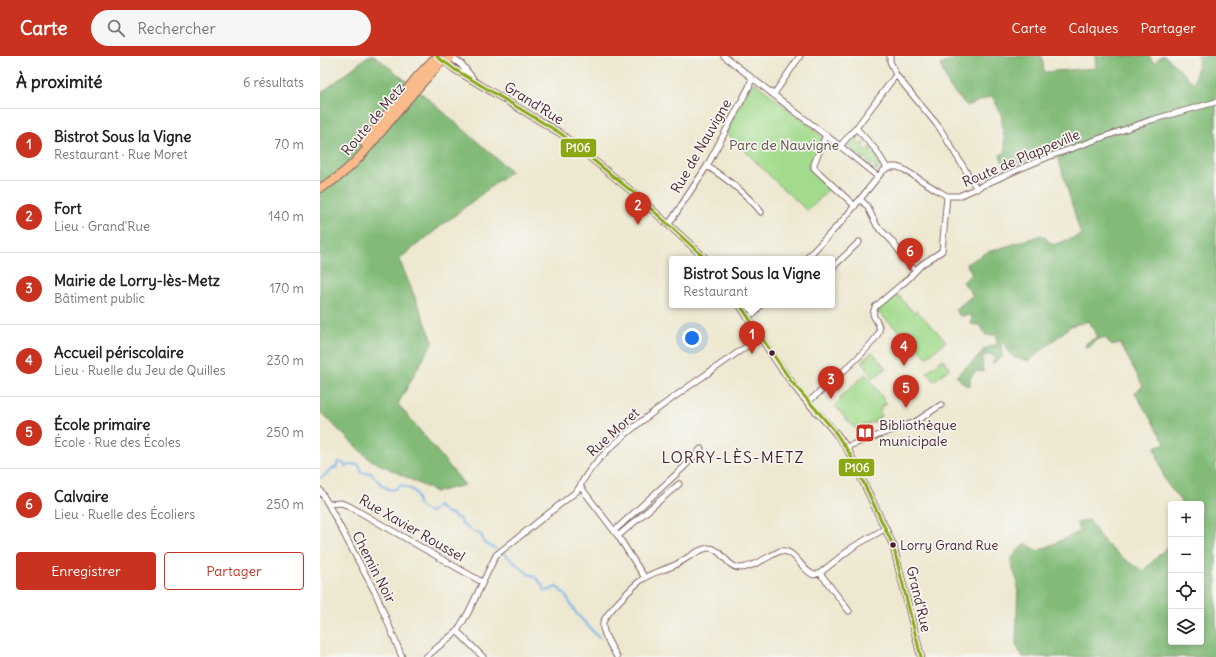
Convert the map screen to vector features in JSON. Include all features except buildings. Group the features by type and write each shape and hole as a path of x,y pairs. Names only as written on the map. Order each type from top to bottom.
{"main road":[{"name":"Route de Metz","path":"320,183 349,162 417,76 433,60 444,58"},
{"name":"Route de Metz","path":"320,188 352,165 444,58"}],"street":[{"path":"724,56 733,58 752,78 878,176"},
{"path":"774,94 800,56"},
{"path":"889,56 896,75 939,127 977,188"},
{"name":"Grand'Rue","path":"444,58 461,64 474,81"},
{"name":"Grand'Rue","path":"444,58 454,69 560,133 635,194 703,256"},
{"path":"840,146 856,128 896,75"},
{"name":"Rue de Nauvigne","path":"669,224 707,166 749,87 752,78"},
{"name":"Route de Plappeville","path":"887,168 897,167 904,169 947,196 960,196 1017,170 1100,138 1151,120 1216,102"},
{"path":"809,256 855,206 878,176 887,168 876,150 856,128"},
{"path":"826,135 814,164 814,168 855,206"},
{"path":"707,166 744,194 761,212"},
{"path":"808,402 878,336 880,328 873,314 875,307 916,270 942,250 947,196"},
{"path":"860,199 866,206 877,226 892,241 910,266 916,270"},
{"path":"835,265 859,242"},
{"name":"Grand'Rue","path":"742,308 776,361 808,402 841,440 850,454 886,528 896,553 921,657"},
{"path":"748,317 758,308"},
{"name":"Rue Moret","path":"426,657 457,631 468,613 482,582 499,551 577,491 584,478 595,464 620,439 678,394 760,337"},
{"path":"846,447 915,422 941,405"},
{"path":"614,530 683,468 700,449"},
{"path":"618,536 679,484"},
{"path":"580,486 614,530 644,578"},
{"name":"Chemin Noir","path":"320,490 376,594 402,657"},
{"name":"Rue Xavier Roussel","path":"328,504 341,503 349,506 482,582"},
{"path":"617,657 604,632 603,622 607,615 644,578 676,565 693,554 710,548 715,550 734,567 741,568 748,567 780,551 786,550 791,553 810,574 814,575 820,573 853,547 886,528"},
{"path":"820,573 849,611"},
{"path":"457,631 483,657"}],"green space":[{"path":"368,56 375,56 425,96 511,171 399,259 433,341 398,404 465,485 436,492 369,459 320,412 320,94"},
{"path":"961,56 1042,56 1044,72 1096,68 1095,56 1149,56 1154,63 1161,56 1165,56 1194,83 1199,59 1196,56 1216,56 1216,657 1023,657 1016,645 1018,583 1010,560 1025,543 1038,551 1079,532 1077,523 1089,520 1106,544 1143,571 1168,546 1168,645 1204,645 1204,501 1181,501 1165,481 1155,447 1165,443 1135,393 1143,386 1120,343 1112,346 1105,337 1093,341 1090,347 1085,347 1086,343 1098,337 1089,321 1071,326 1029,361 1014,358 1003,343 1001,344 1002,357 992,364 995,356 989,354 982,358 983,372 977,371 970,378 970,386 965,385 956,376 980,355 984,349 997,344 997,335 986,335 979,325 971,324 972,315 960,316 955,310 973,295 963,282 972,273 966,264 988,252 1042,235 1053,245 1081,235 1057,154 1040,157 1006,170 1000,155 1006,152 1001,114 992,96 967,106 950,88 940,65"},
{"name":"Parc de Nauvigne","path":"752,83 755,83 820,134 822,143 808,167 832,186 808,211 780,186 726,132"},
{"path":"853,138 859,139 857,143 860,145 863,142 866,144 863,148 867,150 869,147 872,149 870,153 873,155 876,152 879,157 875,160 878,163 881,161 882,164 878,170 873,169 876,166 872,163 870,166 866,164 869,160 866,158 863,161 860,159 862,156 859,153 857,156 854,154 856,150 853,148 850,151 847,148 849,140"},
{"path":"897,294 914,313 917,311 946,341 927,357 878,312 878,310"},
{"path":"872,352 886,368 873,379 862,361"},
{"path":"943,359 950,368 934,381 927,372"},
{"path":"866,374 887,404 880,407 882,409 879,411 882,416 878,417 879,420 855,429 835,406 841,399 839,398"}],"waterway":[{"path":"320,478 330,470 337,467 337,462 343,463 346,467 352,464 359,465 362,473 371,473 388,489 393,490 400,485 414,491 417,496 418,505 429,512 438,506 447,514 453,514 463,525 475,533 478,532 482,536 484,543 496,549"},
{"path":"502,552 528,574 536,578 545,591 557,587 566,596 576,613 599,638"}],"transit line":[{"name":"P106","path":"437,56 454,69 560,133 635,194 703,256"},
{"name":"P106","path":"742,308 791,381 833,429 850,454 893,545 921,657"}],"place":[{"name":"Fort","path":"638,225"},
{"name":"Calvaire","path":"910,271"},
{"name":"Bistrot Sous la Vigne","path":"752,354"},
{"name":"Accueil périscolaire","path":"904,366"},
{"name":"Mairie de Lorry-lès-Metz","path":"831,399"},
{"name":"École primaire","path":"906,408"},
{"name":"Bibliothèque municipale","path":"865,433"},
{"name":"Lorry Grand Rue","path":"893,545"}],"district":[{"name":"LORRY-LÈS-METZ","path":"733,457"}]}
